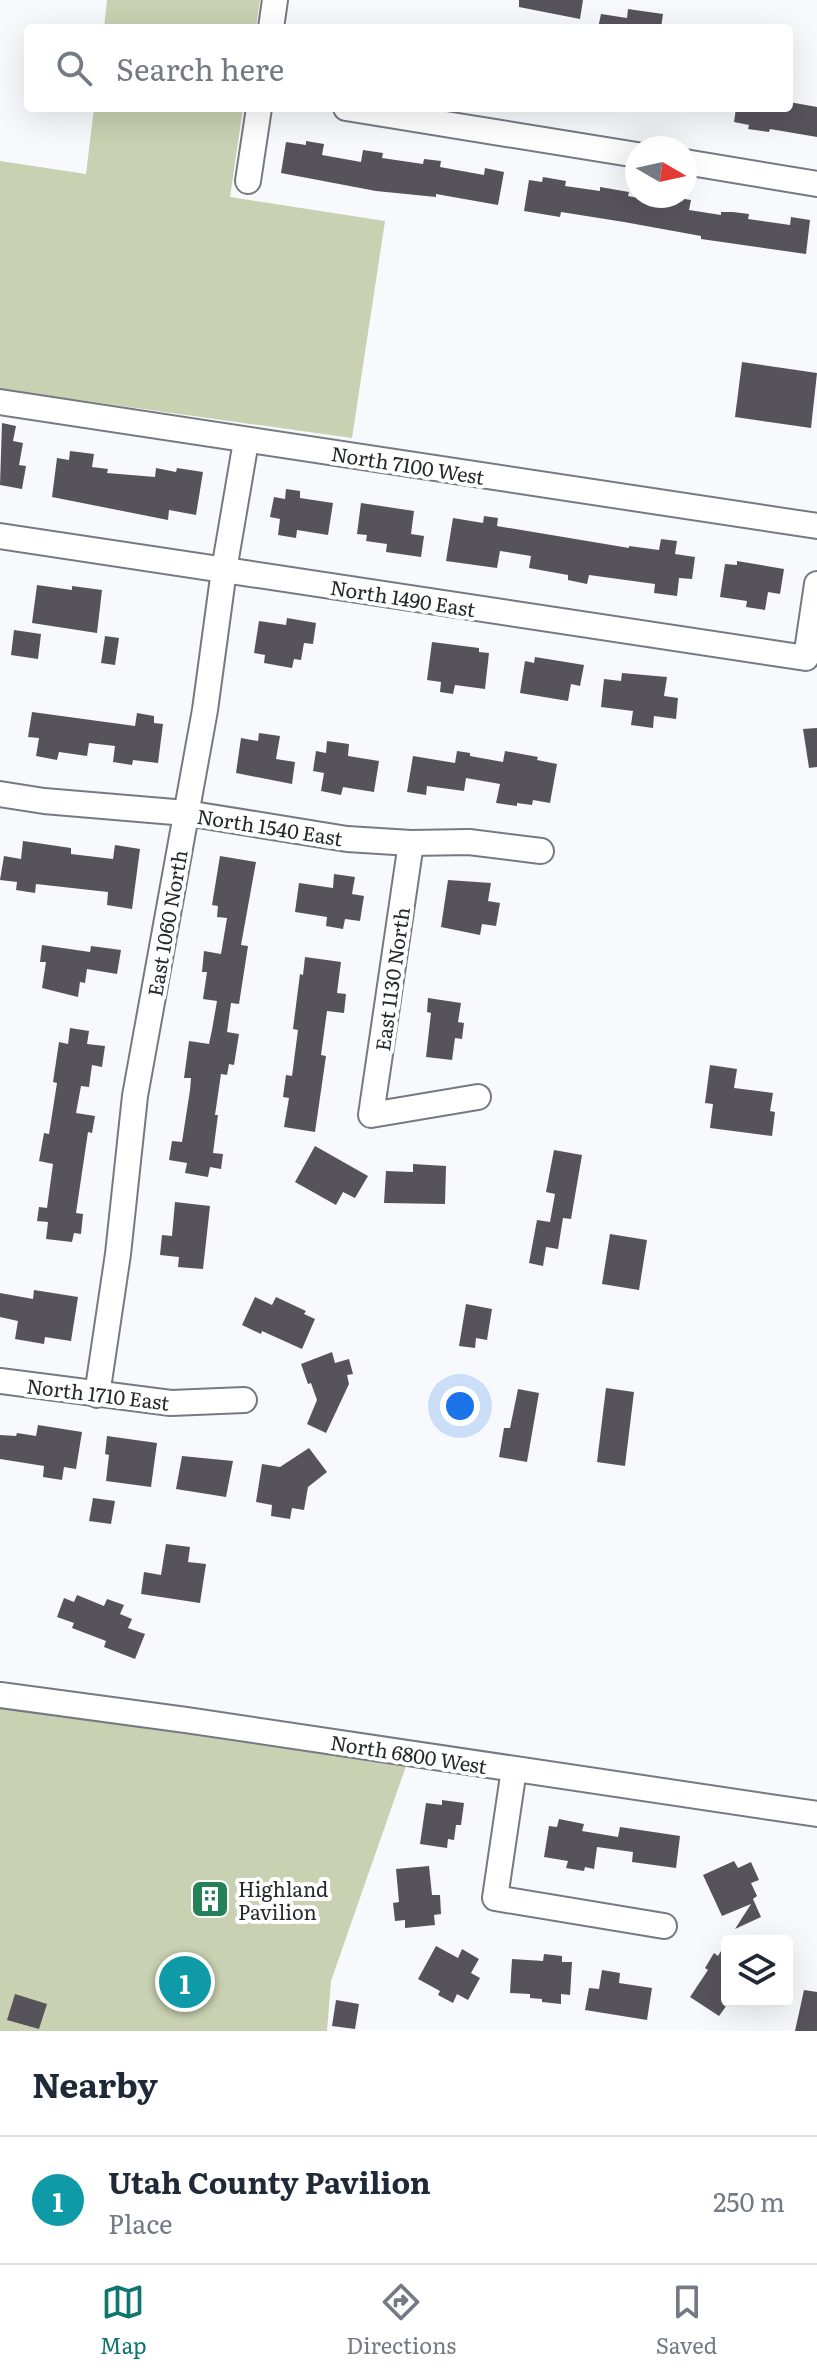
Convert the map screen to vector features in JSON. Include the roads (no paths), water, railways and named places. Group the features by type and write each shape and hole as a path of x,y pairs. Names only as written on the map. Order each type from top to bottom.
{"street":[{"path":"272,24 275,0"},
{"path":"248,181 258,112"},
{"path":"371,112 625,153"},
{"path":"697,164 817,184"},
{"name":"North 7100 West","path":"0,402 817,526"},
{"name":"East 1060 North","path":"97,1395 118,1254 135,1096 205,710 244,453"},
{"name":"North 1490 East","path":"0,536 806,658 817,584"},
{"name":"North 1540 East","path":"0,794 44,801 186,813 347,839 411,843 469,842 541,851"},
{"name":"East 1130 North","path":"411,843 371,1115 478,1097"},
{"name":"North 1710 East","path":"0,1381 171,1403 244,1400"},
{"name":"North 6800 West","path":"0,1695 817,1814"},
{"path":"514,1769 495,1898 664,1926"}],"place":[{"name":"Highland Pavilion","path":"210,1899"},
{"name":"Utah County Pavilion","path":"185,1982"}]}
